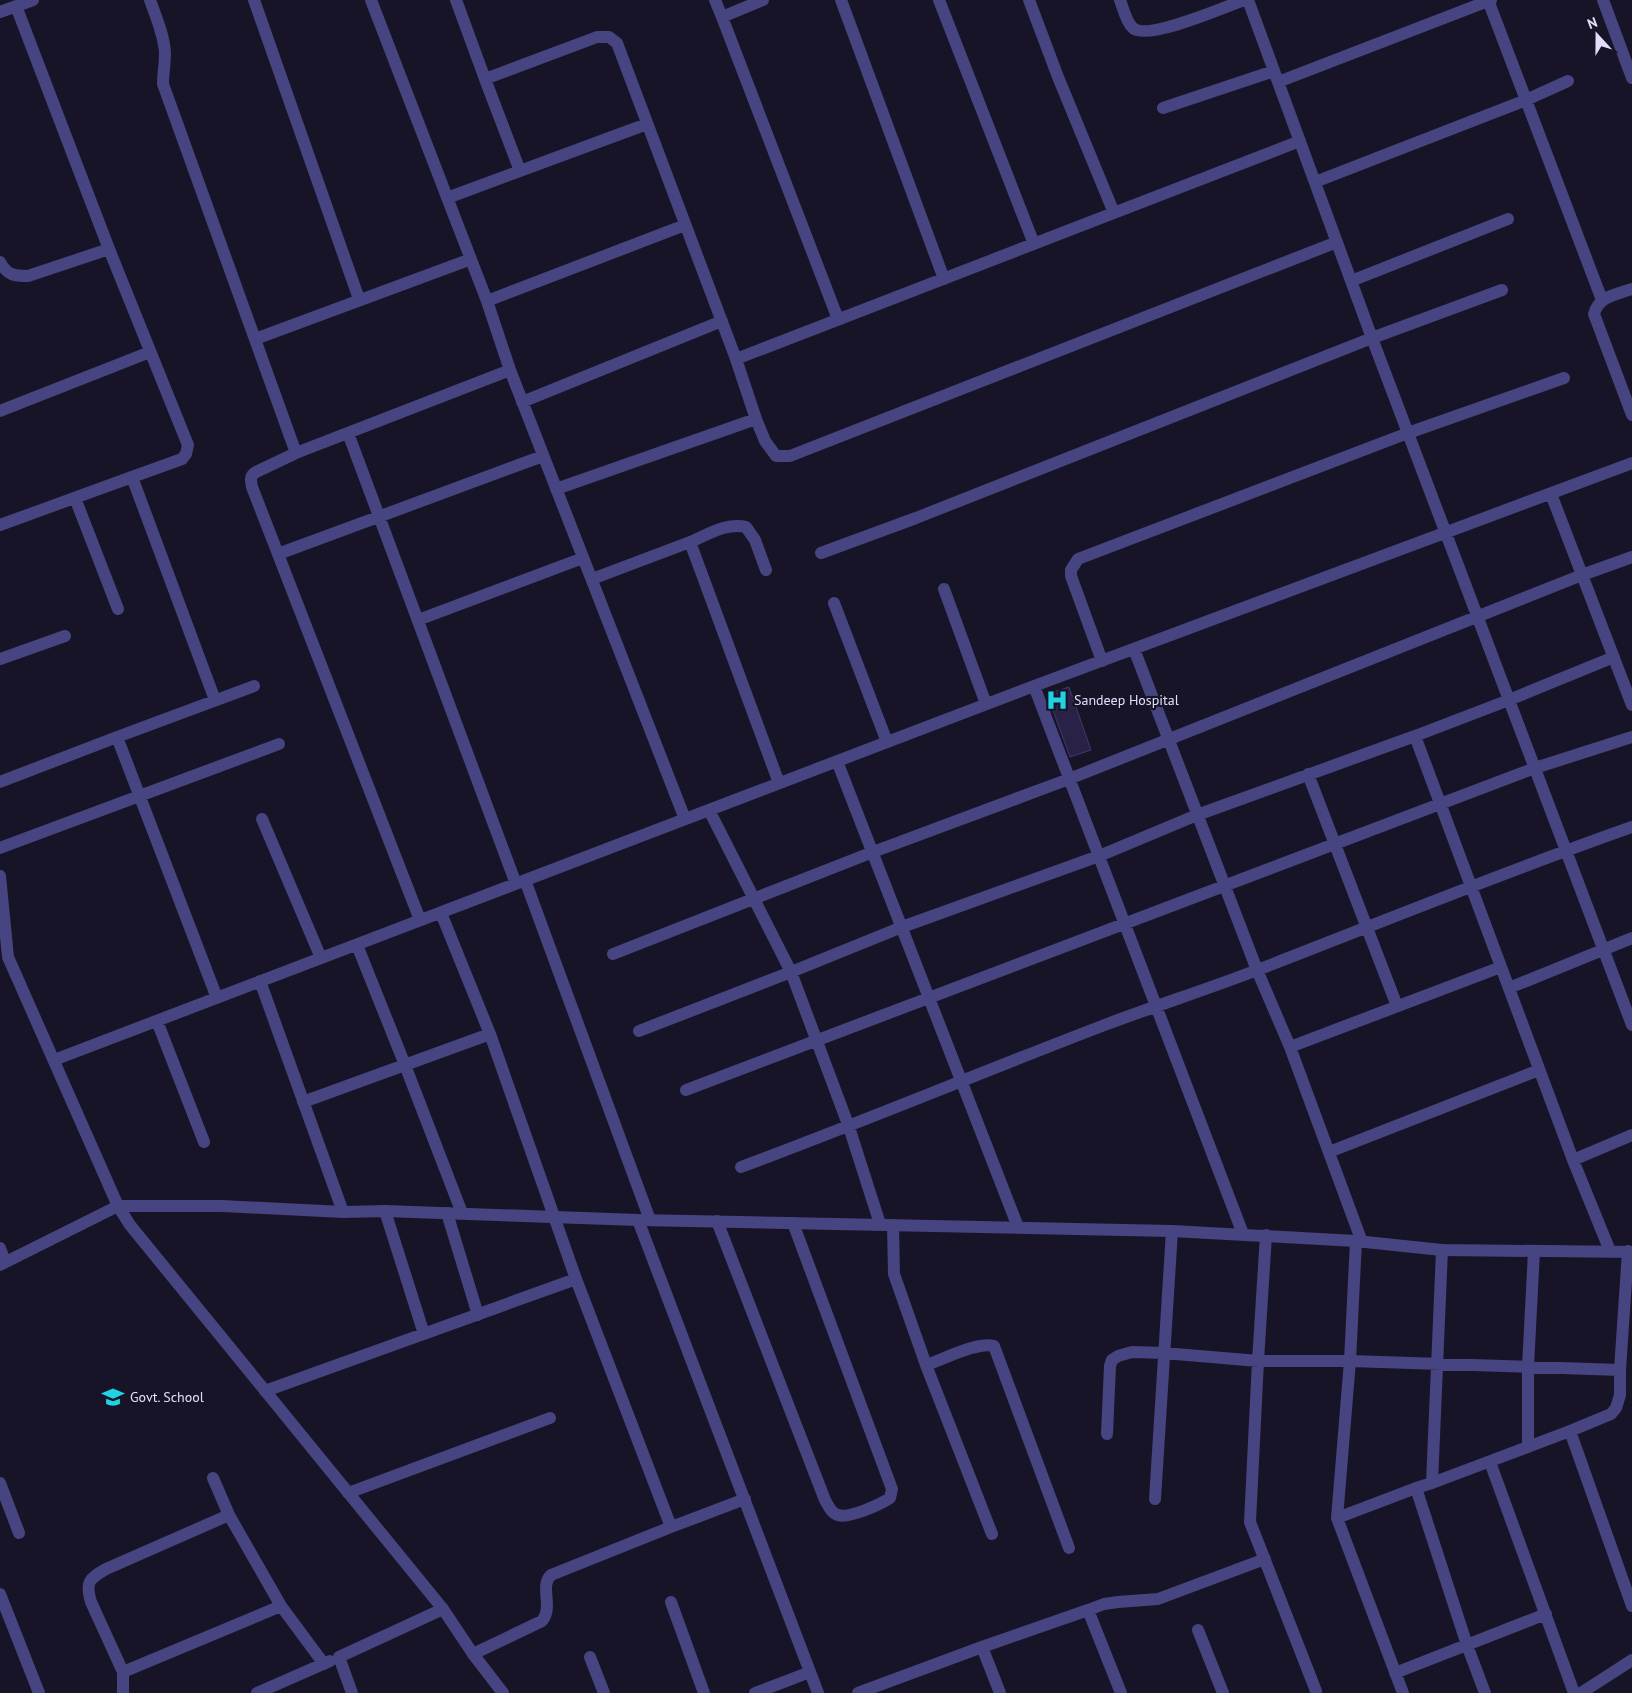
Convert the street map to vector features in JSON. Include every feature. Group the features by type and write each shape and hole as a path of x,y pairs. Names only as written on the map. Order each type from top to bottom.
{"street":[{"path":"0,12 33,0"},
{"path":"150,0 165,52 162,72 163,84 296,453"},
{"path":"254,0 359,299"},
{"path":"371,0 471,259 522,402 685,819"},
{"path":"456,0 520,171"},
{"path":"715,0 838,319"},
{"path":"722,17 764,0"},
{"path":"841,0 944,279"},
{"path":"939,0 1034,244"},
{"path":"1029,0 1058,77 1114,213"},
{"path":"1120,0 1132,28 1140,32 1161,30 1244,0"},
{"path":"1248,0 1372,338 1632,1024"},
{"path":"1163,108 1276,76 1489,0 1602,300"},
{"path":"1603,0 1632,78"},
{"path":"0,525 182,459 186,454 188,444 109,249 16,6"},
{"path":"485,79 597,37 610,37 617,43 722,321 756,419 771,452 776,456 790,456 1337,242"},
{"path":"1315,182 1526,100 1568,81"},
{"path":"447,198 647,124"},
{"path":"736,359 1300,141"},
{"path":"1351,281 1508,219"},
{"path":"487,302 685,225"},
{"path":"0,262 8,273 15,276 28,276 109,249"},
{"path":"255,339 471,259"},
{"path":"820,553 916,518 1372,338 1502,290"},
{"path":"1632,290 1602,300 1596,307 1594,314 1632,414"},
{"path":"522,402 722,321"},
{"path":"0,412 150,352"},
{"path":"420,920 252,487 251,478 256,472 296,453 510,370"},
{"path":"1102,661 1071,576 1071,570 1078,559 1408,433 1564,378"},
{"path":"556,488 756,419"},
{"path":"348,433 418,620 520,882 745,1499 818,1693"},
{"path":"278,554 543,456"},
{"path":"54,1060 986,704 1632,463"},
{"path":"132,477 215,700"},
{"path":"1552,494 1614,657 1627,677 1632,705"},
{"path":"75,498 118,609"},
{"path":"592,580 736,524 746,527 755,540 766,570"},
{"path":"690,542 779,783"},
{"path":"613,954 873,852 1169,740 1632,556"},
{"path":"418,620 583,558"},
{"path":"944,589 986,704"},
{"path":"834,603 887,742"},
{"path":"0,659 65,636"},
{"path":"1134,649 1224,886 1290,1047 1329,1152 1359,1242 1337,1518 1403,1693"},
{"path":"640,1031 902,927 1098,856 1197,815 1415,736 1614,657"},
{"path":"0,782 254,686"},
{"path":"1034,686 1242,1234"},
{"path":"1415,736 1573,1160 1610,1251"},
{"path":"117,737 216,998"},
{"path":"686,1090 1535,768 1632,737"},
{"path":"0,848 279,744"},
{"path":"837,761 1018,1227"},
{"path":"1308,774 1397,1006"},
{"path":"708,810 791,972 886,1225 894,1274 926,1365 992,1534"},
{"path":"262,819 321,958"},
{"path":"741,1167 849,1126 961,1080 1155,1006 1257,970 1470,886 1632,827"},
{"path":"0,876 4,959 54,1060 118,1206 130,1225 443,1609 473,1654 504,1693"},
{"path":"441,913 490,1034 576,1279 671,1528"},
{"path":"1509,988 1632,938"},
{"path":"357,944 462,1213"},
{"path":"1290,1047 1500,966"},
{"path":"260,981 343,1212"},
{"path":"157,1021 204,1142"},
{"path":"304,1102 490,1034"},
{"path":"1329,1152 1539,1070"},
{"path":"1573,1160 1632,1134"},
{"path":"0,1248 3,1263 118,1206 222,1206 343,1212 385,1210 644,1220 1172,1231 1266,1235 1442,1250 1630,1252 1620,1370 1620,1395 1616,1408 1610,1414 1528,1448 1337,1518"},
{"path":"385,1210 424,1334"},
{"path":"447,1213 478,1315"},
{"path":"717,1221 825,1500 838,1516 848,1515 884,1502 890,1498 892,1489 793,1223"},
{"path":"1155,1499 1172,1231"},
{"path":"1266,1235 1250,1522 1315,1692"},
{"path":"1432,1484 1442,1250"},
{"path":"1528,1448 1528,1367 1534,1250"},
{"path":"265,1391 576,1279"},
{"path":"926,1365 977,1347 994,1346 1069,1548"},
{"path":"1107,1434 1110,1366 1112,1360 1124,1353 1164,1353 1258,1361 1350,1360 1620,1370"},
{"path":"348,1493 550,1418"},
{"path":"1570,1431 1632,1606"},
{"path":"1490,1462 1574,1693"},
{"path":"213,1478 228,1515 281,1606 324,1664"},
{"path":"0,1483 19,1534"},
{"path":"1416,1488 1467,1645 1485,1693"},
{"path":"473,1654 542,1621 547,1607 546,1583 551,1575 745,1499"},
{"path":"123,1693 123,1672 91,1602 87,1590 89,1582 94,1576 106,1570 228,1515"},
{"path":"858,1693 1104,1604 1158,1599 1265,1559"},
{"path":"0,1594 39,1693"},
{"path":"671,1602 704,1693"},
{"path":"123,1672 281,1606"},
{"path":"257,1693 443,1609"},
{"path":"1088,1610 1121,1693"},
{"path":"1395,1673 1546,1614"},
{"path":"1198,1630 1223,1693"},
{"path":"982,1647 1000,1693"},
{"path":"339,1657 352,1693"},
{"path":"590,1657 604,1693"},
{"path":"1581,1693 1632,1660"},
{"path":"755,1693 810,1672"}],"building":[{"path":"1069,687 1091,750 1070,757 1047,694"}],"place":[{"name":"Sandeep Hospital","path":"1057,700"},
{"name":"Govt. School","path":"113,1397"}]}
